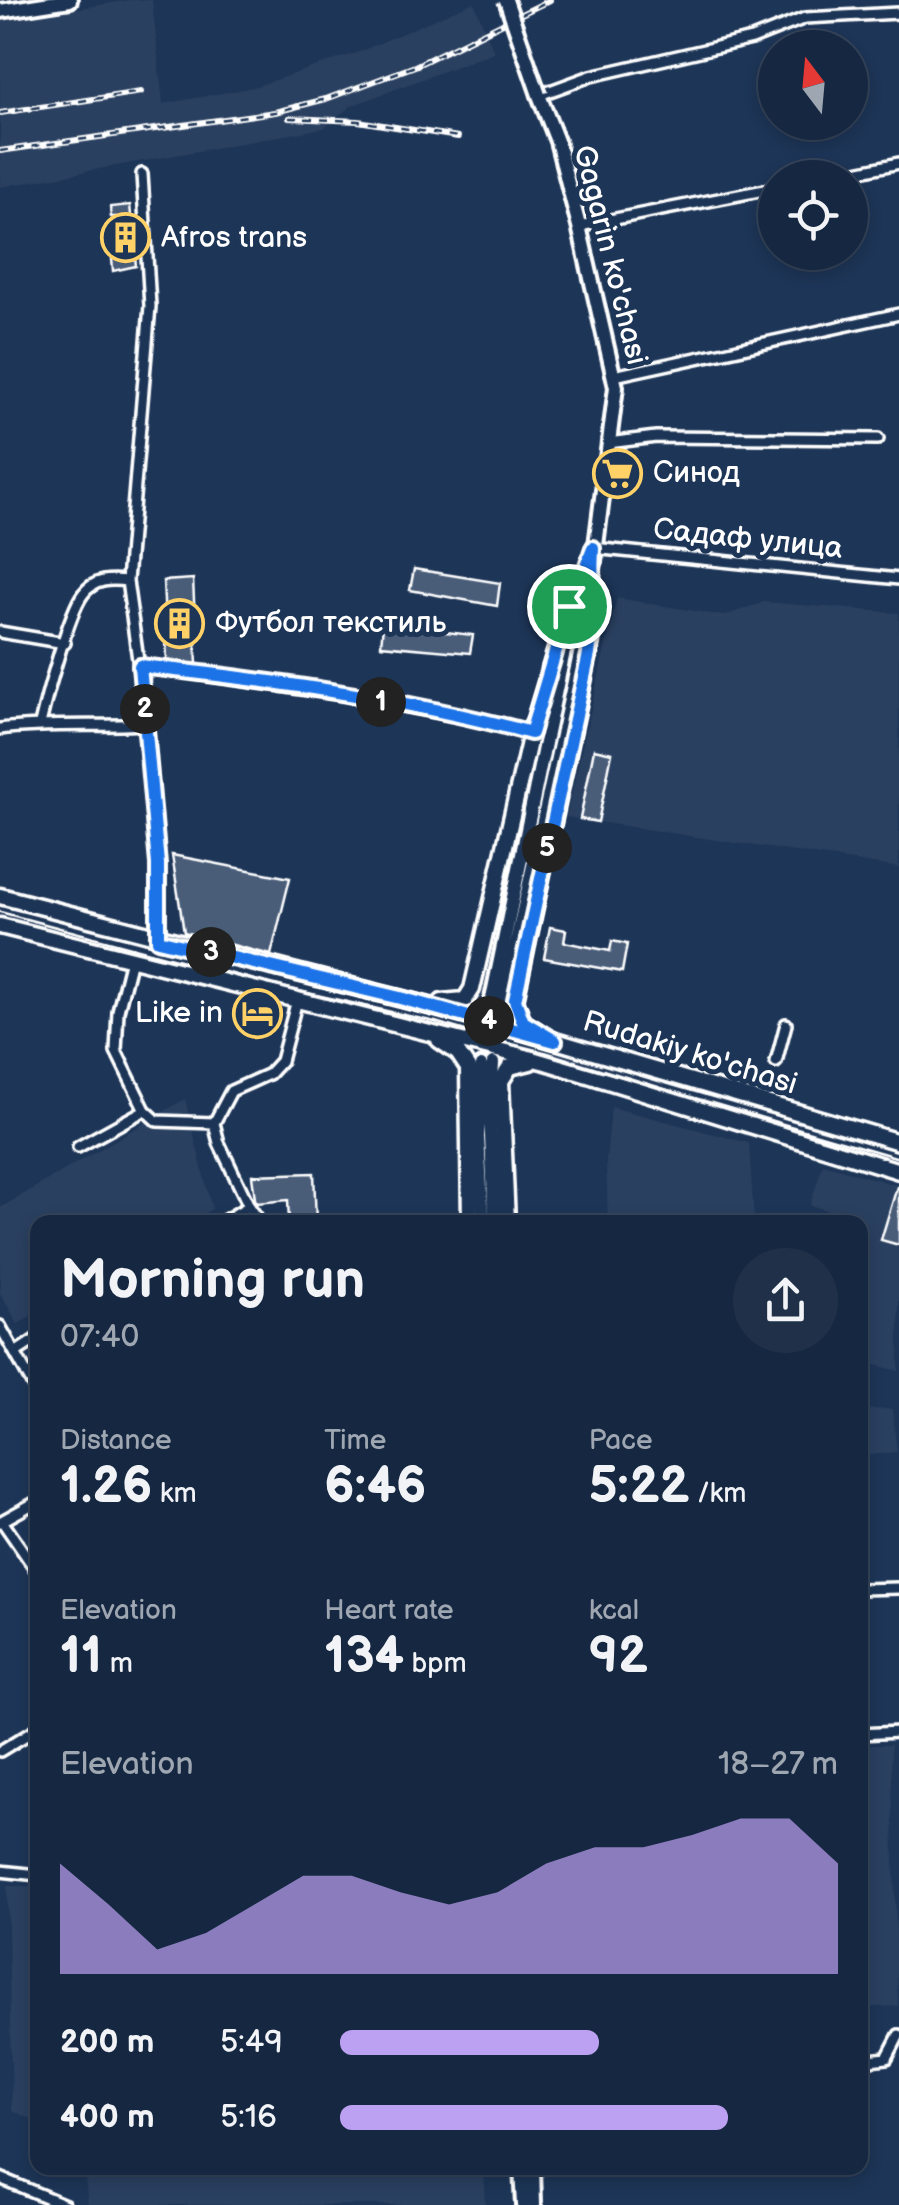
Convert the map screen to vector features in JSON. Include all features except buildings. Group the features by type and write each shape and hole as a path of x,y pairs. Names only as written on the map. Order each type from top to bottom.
{"main road":[{"path":"0,10 70,0"},
{"name":"Gagarin ko'chasi","path":"498,1000 587,625 586,587 616,387 557,141 506,0"},
{"path":"404,999 458,1004 470,996 531,733 569,606 586,587 595,613 589,654 515,1000 523,1022 555,1041"},
{"name":"Rudakiy ko'chasi","path":"0,896 158,940 404,999 899,1142"},
{"name":"Rudakiy ko'chasi","path":"0,926 546,1062 899,1171"},
{"path":"348,1012 356,988"},
{"path":"420,1030 458,1053 468,1068 470,1215"},
{"path":"507,1215 501,1082 506,1070 515,1064 546,1062"},
{"path":"483,1215 478,1119 487,1064 495,1215"},
{"path":"705,1112 712,1089"},
{"path":"521,2175 523,2205"},
{"path":"533,2175 534,2205"}],"street":[{"path":"539,95 591,76 752,40 804,18 899,13"},
{"path":"868,170 899,163"},
{"path":"142,174 150,306 126,581 147,724 158,864 158,940"},
{"path":"579,226 758,191"},
{"path":"614,376 899,314"},
{"path":"608,443 656,437 878,439"},
{"name":"Садаф улица","path":"593,548 899,578"},
{"path":"40,724 48,687 82,595 98,581 126,581"},
{"path":"0,632 65,643"},
{"path":"140,666 336,694 495,722 531,733"},
{"path":"0,729 40,724 147,724"},
{"path":"131,959 118,1011 116,1050 145,1110 157,1122 214,1123"},
{"path":"255,1215 219,1143 214,1123 231,1091 269,1074 281,1062 297,1000"},
{"path":"776,1062 786,1024"},
{"path":"78,1147 145,1110"},
{"path":"233,1215 248,1206"},
{"path":"0,1326 30,1380"},
{"path":"15,1353 30,1343"},
{"path":"30,1505 1,1521 30,1562"},
{"path":"868,1589 899,1588"},
{"path":"868,1734 899,1732"},
{"path":"0,1751 30,1733"},
{"path":"0,1871 30,1874"},
{"path":"868,2059 886,2058 899,2036"},
{"path":"0,2178 64,2205"}],"shaded area":[{"path":"129,0 152,0 163,104 254,87 359,52 474,2 494,52 351,106 324,128 0,187 0,22"},
{"path":"617,598 724,616 764,602 899,613 899,868 566,817"},
{"path":"185,1099 212,1209 201,1215 30,1215 30,1316 18,1324 0,1293 0,1208"},
{"path":"611,1107 749,1143 754,1215 608,1215 606,1161"},
{"path":"823,1164 899,1186 899,1371 868,1363 868,1215 837,1215 810,1205"},
{"path":"892,1409 897,1452 868,1455 868,1410"},
{"path":"868,1745 891,1745 898,2006 868,2008"},
{"path":"7,1886 30,1886 30,2118 12,2111"},
{"path":"85,2175 483,2175 485,2205 88,2205"}],"tunnel":[{"path":"481,1066 492,999"},
{"path":"494,1056 503,1001"},
{"path":"771,1082 776,1062"}],"tram line":[{"path":"0,912 273,985 435,1022 899,1158"}],"railway":[{"path":"0,151 275,112 326,99 415,66 550,0"},
{"path":"0,113 141,92"},
{"path":"289,118 358,121 458,137"}],"place":[{"name":"Afros trans","path":"126,238"},
{"name":"Синод","path":"618,473"},
{"name":"Футбол текстиль","path":"180,623"},
{"name":"Like in","path":"258,1013"}],"route":[{"path":"593,548 591,586 595,613 589,654 515,1000 523,1022 555,1041 400,998 158,940 158,864 140,666 336,694 495,722 531,733 569,606 593,548"}]}
